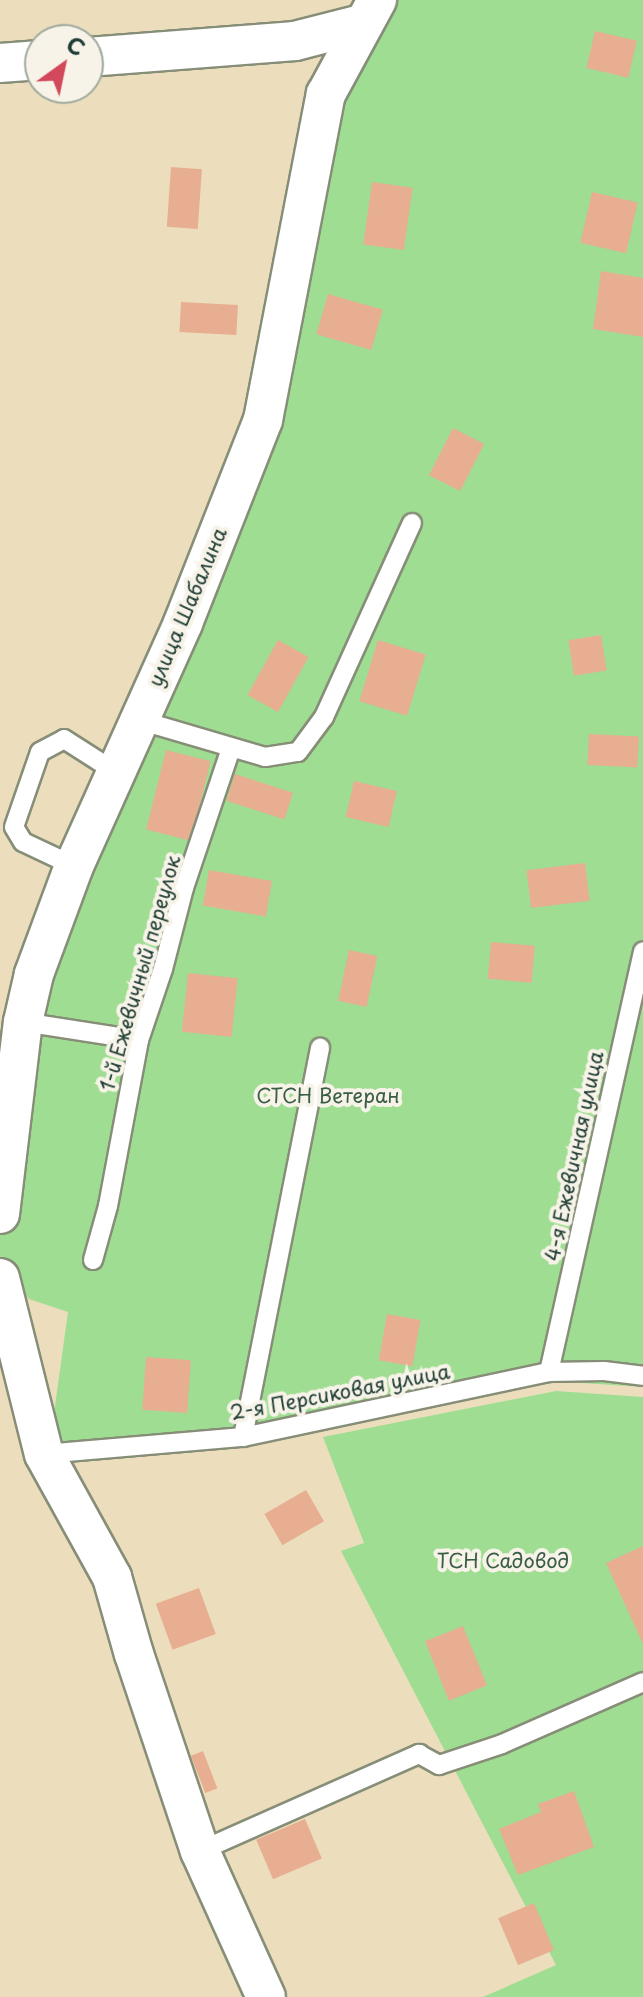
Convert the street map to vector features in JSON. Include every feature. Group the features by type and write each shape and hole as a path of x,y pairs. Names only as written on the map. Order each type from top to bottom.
{"street":[{"path":"104,56 295,41 368,8"},
{"name":"улица Шабалина","path":"0,1214 23,1022 17,974 101,811 114,771 183,623 263,420 326,94 368,8"},
{"path":"0,63 24,61"},
{"path":"0,1278 44,1454 112,1577 200,1851 266,1997"}],"lane":[{"path":"139,720 265,757 298,752 324,717 412,523"},
{"path":"74,866 23,842 14,827 40,752 64,739 114,771"},
{"name":"1-й Ежевичный переулок","path":"93,1260 108,1206 139,1040 163,969 184,888 231,748"},
{"name":"4-я Ежевичная улица","path":"549,1372 643,951"},
{"path":"23,1022 139,1040"},
{"path":"243,1437 320,1048"},
{"name":"2-я Персиковая улица","path":"44,1454 243,1437 549,1372 604,1371 643,1376"},
{"path":"200,1851 419,1754 439,1765 502,1744 643,1682"}],"green space":[{"name":"СТСН Ветеран","path":"395,0 643,0 643,1387 552,1381 261,1432 49,1449 68,1312 29,1299 0,1263 0,1165 10,1087 253,424 327,101"},
{"name":"ТСН Садовод","path":"556,1391 643,1397 643,1997 483,1997 556,1965 341,1551 364,1543 323,1437"}],"building":[{"path":"595,31 637,41 628,78 586,68"},
{"path":"171,167 202,169 198,229 167,227"},
{"path":"372,182 413,188 404,250 363,244"},
{"path":"592,192 638,203 626,253 580,243"},
{"path":"601,271 643,278 643,337 593,329"},
{"path":"328,294 383,310 371,350 316,334"},
{"path":"181,302 238,305 236,335 179,332"},
{"path":"453,428 484,444 460,491 429,475"},
{"path":"601,635 607,671 574,676 568,640"},
{"path":"278,640 309,657 278,712 247,695"},
{"path":"378,640 426,655 407,716 359,701"},
{"path":"589,734 639,737 637,768 587,765"},
{"path":"166,750 211,761 191,841 146,830"},
{"path":"235,774 293,793 284,819 226,801"},
{"path":"354,781 397,791 389,827 346,817"},
{"path":"585,863 590,901 531,908 526,870"},
{"path":"209,870 272,881 266,917 203,905"},
{"path":"491,942 535,946 532,983 488,979"},
{"path":"349,950 377,956 367,1007 338,1001"},
{"path":"188,973 238,978 232,1037 182,1032"},
{"path":"387,1314 420,1320 412,1366 379,1360"},
{"path":"146,1357 191,1360 187,1413 142,1410"},
{"path":"306,1490 324,1521 282,1545 264,1514"},
{"path":"643,1546 643,1644 606,1563"},
{"path":"199,1588 216,1634 173,1650 156,1604"},
{"path":"463,1626 487,1685 449,1701 425,1641"},
{"path":"203,1751 217,1788 205,1793 191,1756"},
{"path":"574,1791 594,1847 518,1875 499,1829 541,1812 538,1804"},
{"path":"305,1819 322,1859 273,1879 256,1840"},
{"path":"534,1903 554,1950 518,1965 498,1918"}]}
